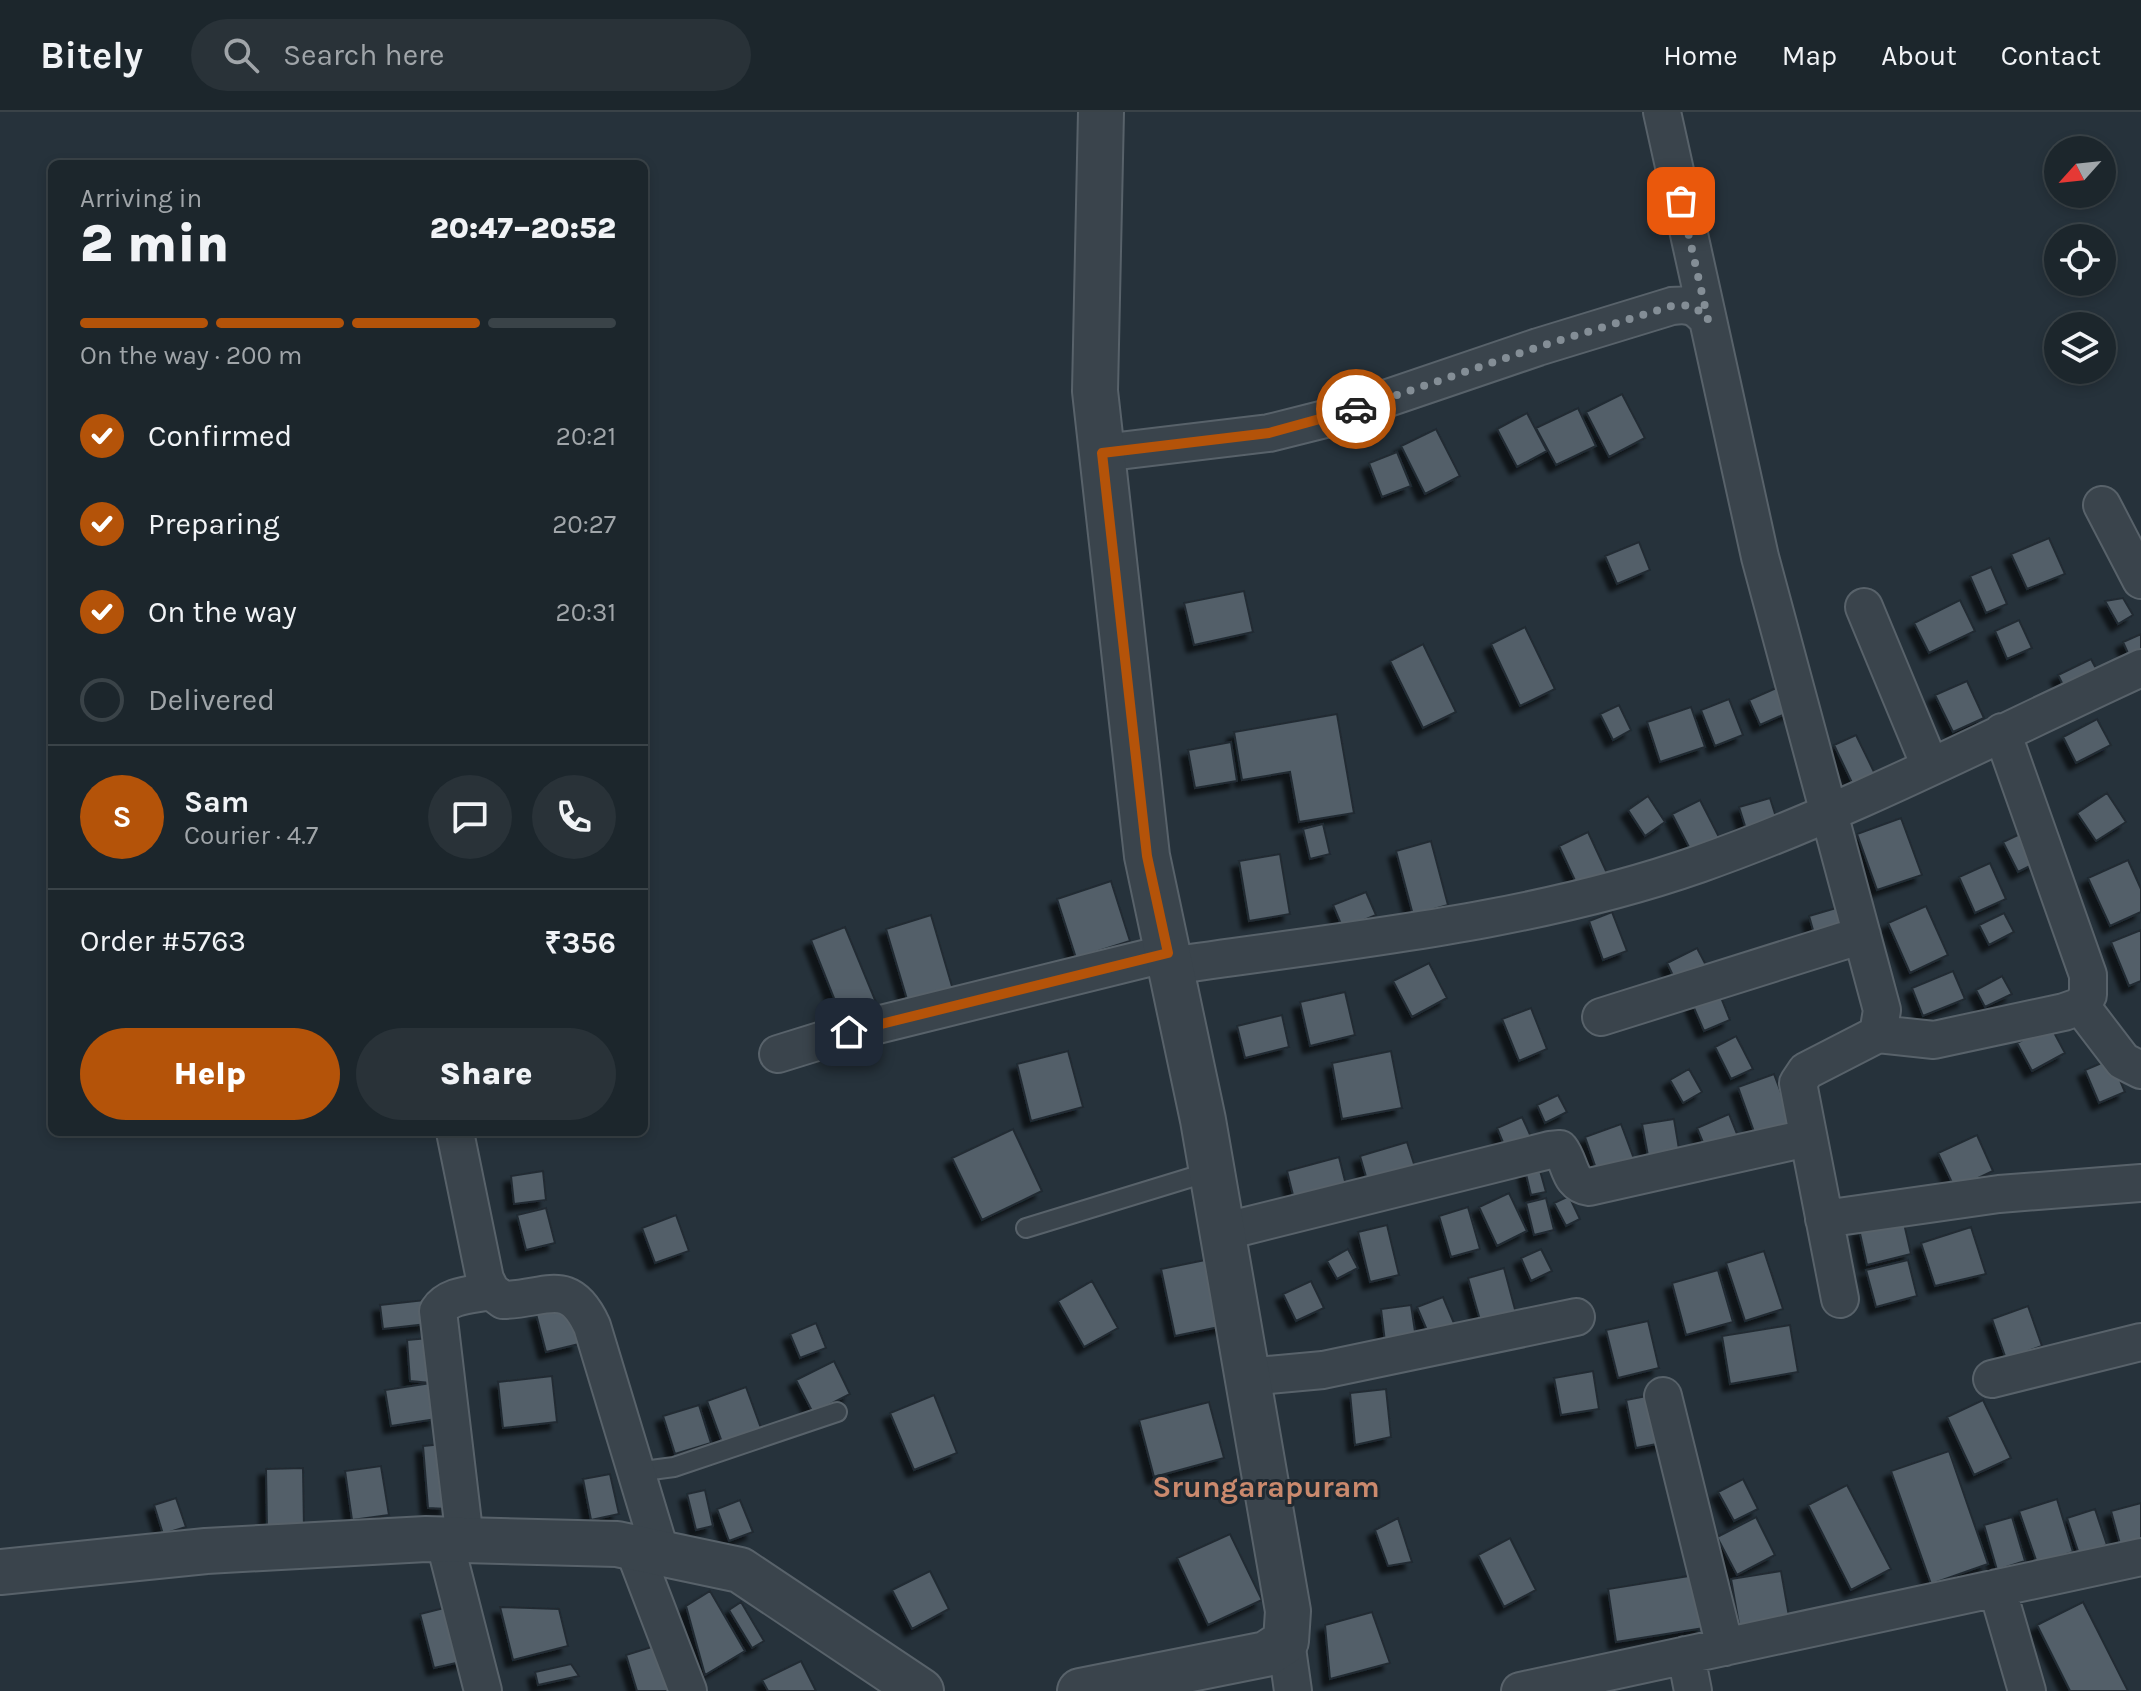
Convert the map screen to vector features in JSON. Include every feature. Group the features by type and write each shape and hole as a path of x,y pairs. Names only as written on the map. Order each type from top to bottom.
{"street":[{"path":"1101,112 1095,391 1147,856 1212,1171 1288,1611 1286,1641 1293,1691"},
{"path":"1662,112 1760,557 1882,1010 1878,1034"},
{"path":"1102,453 1269,433 1329,418 1538,347 1672,306 1687,304 1697,308 1708,320"},
{"path":"2102,505 2141,580"},
{"path":"1864,607 1930,766"},
{"path":"778,1054 849,1032 1169,959 1481,919 1587,896 1697,865 1828,812 2141,668"},
{"path":"1840,1299 1798,1083 1806,1071 1878,1034 1934,1040 2081,1006 2088,995 2088,975 2002,732"},
{"path":"1601,1017 1862,935"},
{"path":"2081,1006 2123,1061 2141,1070"},
{"path":"456,1136 485,1279 491,1291 503,1300 555,1294 572,1296 581,1304 636,1472 647,1550 688,1691"},
{"path":"1222,1232 1550,1150 1560,1149 1574,1180 1580,1186 1589,1187 1807,1138"},
{"path":"1824,1219 1999,1194 2141,1183"},
{"path":"483,1691 455,1539 438,1311 443,1302 491,1291"},
{"path":"1247,1377 1323,1370 1576,1317"},
{"path":"1992,1379 2141,1342"},
{"path":"1663,1396 1725,1647"},
{"path":"0,1572 206,1551 455,1539 647,1550 740,1570 921,1691"},
{"path":"1520,1691 2141,1557"},
{"path":"1997,1588 2027,1691"},
{"path":"1080,1691 1266,1654 1286,1641"},
{"path":"1686,1655 1693,1691"}],"lane":[{"path":"1026,1228 1212,1171"},
{"path":"636,1472 674,1467 837,1412"}],"building":[{"path":"1622,394 1645,438 1609,457 1586,412"},
{"path":"1578,408 1596,446 1556,465 1536,428"},
{"path":"1527,413 1547,451 1517,467 1497,429"},
{"path":"1436,429 1460,476 1425,494 1401,446"},
{"path":"1397,452 1411,486 1382,497 1369,463"},
{"path":"2049,538 2065,574 2027,589 2011,554"},
{"path":"1639,542 1650,570 1617,584 1605,556"},
{"path":"1991,567 2007,604 1986,613 1970,576"},
{"path":"1244,591 1253,632 1194,645 1184,603"},
{"path":"2123,598 2133,615 2118,624 2105,601"},
{"path":"1960,600 1975,631 1929,653 1914,623"},
{"path":"2019,620 2032,648 2007,659 1995,631"},
{"path":"1525,627 1555,689 1520,706 1491,644"},
{"path":"2141,634 2141,656 2131,660 2123,642"},
{"path":"1423,644 1456,712 1423,728 1390,661"},
{"path":"2091,659 2100,676 2067,693 2058,675"},
{"path":"1967,681 1984,718 1953,732 1935,695"},
{"path":"1783,685 1794,710 1760,725 1749,700"},
{"path":"1729,699 1743,735 1715,746 1701,710"},
{"path":"1619,705 1631,730 1613,740 1600,714"},
{"path":"1691,707 1705,747 1660,762 1647,722"},
{"path":"1337,714 1354,813 1299,822 1290,772 1242,780 1234,732"},
{"path":"2097,719 2111,745 2076,763 2063,737"},
{"path":"1856,735 1877,778 1855,789 1834,745"},
{"path":"1231,742 1237,781 1195,788 1188,750"},
{"path":"2107,793 2126,822 2096,841 2077,813"},
{"path":"1648,796 1665,822 1645,836 1628,810"},
{"path":"1770,798 1777,820 1746,829 1739,807"},
{"path":"1700,800 1720,839 1692,853 1672,814"},
{"path":"1901,818 1922,875 1877,890 1857,834"},
{"path":"1323,824 1330,854 1310,859 1303,829"},
{"path":"1588,832 1607,873 1578,887 1559,846"},
{"path":"2022,833 2036,863 2018,872 2003,842"},
{"path":"1431,841 1448,905 1413,915 1396,851"},
{"path":"1280,854 1290,914 1249,921 1239,861"},
{"path":"2128,860 2141,889 2141,912 2110,926 2088,878"},
{"path":"1990,863 2006,899 1975,913 1959,877"},
{"path":"1111,881 1130,941 1076,958 1057,899"},
{"path":"1366,892 1376,915 1343,929 1333,905"},
{"path":"1843,906 1849,928 1815,937 1809,916"},
{"path":"1926,906 1948,955 1910,973 1888,923"},
{"path":"1612,912 1627,951 1603,960 1589,921"},
{"path":"2004,913 2014,932 1989,945 1979,925"},
{"path":"931,915 954,993 909,1006 886,929"},
{"path":"845,927 880,1012 845,1026 811,940"},
{"path":"2141,930 2141,981 2129,986 2111,942"},
{"path":"1697,948 1708,969 1677,984 1667,963"},
{"path":"1429,963 1447,998 1412,1017 1393,981"},
{"path":"1953,971 1965,999 1923,1016 1912,988"},
{"path":"2002,976 2012,994 1985,1007 1976,990"},
{"path":"1718,990 1730,1020 1704,1031 1691,1001"},
{"path":"1345,992 1355,1035 1310,1046 1300,1002"},
{"path":"1531,1008 1547,1049 1519,1061 1502,1019"},
{"path":"1282,1015 1289,1047 1245,1058 1237,1026"},
{"path":"2050,1025 2065,1053 2032,1071 2017,1043"},
{"path":"1736,1036 1753,1069 1731,1079 1715,1047"},
{"path":"1068,1051 1083,1107 1031,1121 1017,1064"},
{"path":"1391,1051 1402,1108 1342,1119 1332,1063"},
{"path":"2111,1059 2125,1092 2099,1103 2085,1070"},
{"path":"1689,1069 1702,1092 1683,1103 1670,1080"},
{"path":"1774,1074 1794,1127 1757,1140 1738,1087"},
{"path":"1558,1095 1567,1112 1545,1123 1537,1105"},
{"path":"1729,1114 1739,1139 1707,1152 1697,1128"},
{"path":"1522,1117 1533,1141 1507,1152 1497,1128"},
{"path":"1674,1119 1680,1155 1649,1161 1642,1124"},
{"path":"1621,1124 1637,1167 1600,1180 1585,1137"},
{"path":"1013,1129 1042,1191 982,1220 952,1158"},
{"path":"1977,1135 1993,1171 1955,1189 1938,1153"},
{"path":"1407,1142 1415,1167 1367,1180 1360,1156"},
{"path":"1339,1157 1347,1189 1295,1203 1287,1171"},
{"path":"1539,1167 1546,1192 1531,1195 1525,1170"},
{"path":"543,1171 546,1200 514,1204 511,1176"},
{"path":"1509,1193 1527,1231 1497,1246 1479,1207"},
{"path":"1569,1196 1580,1219 1566,1226 1554,1203"},
{"path":"1546,1198 1554,1230 1534,1235 1526,1203"},
{"path":"1468,1207 1480,1249 1451,1257 1439,1216"},
{"path":"546,1208 555,1243 526,1250 517,1215"},
{"path":"676,1215 689,1251 655,1263 642,1228"},
{"path":"1903,1219 1911,1254 1867,1265 1859,1229"},
{"path":"1387,1225 1399,1275 1370,1282 1358,1232"},
{"path":"1971,1227 1986,1274 1935,1286 1921,1243"},
{"path":"1348,1249 1358,1268 1337,1279 1327,1261"},
{"path":"1541,1249 1552,1271 1531,1281 1521,1258"},
{"path":"1764,1251 1783,1309 1745,1321 1726,1263"},
{"path":"1215,1258 1229,1325 1175,1336 1161,1269"},
{"path":"1908,1260 1917,1296 1876,1307 1866,1270"},
{"path":"1504,1268 1517,1317 1482,1327 1468,1278"},
{"path":"1718,1270 1733,1322 1686,1335 1672,1283"},
{"path":"1092,1281 1118,1328 1084,1347 1058,1301"},
{"path":"1311,1281 1324,1308 1296,1321 1283,1294"},
{"path":"1443,1297 1456,1328 1429,1335 1417,1307"},
{"path":"425,1300 427,1324 383,1329 380,1305"},
{"path":"1411,1305 1416,1338 1385,1342 1381,1309"},
{"path":"569,1306 579,1344 546,1352 536,1314"},
{"path":"2028,1306 2042,1346 2006,1359 1992,1319"},
{"path":"1648,1321 1659,1368 1618,1378 1606,1330"},
{"path":"816,1323 826,1348 800,1358 790,1334"},
{"path":"1790,1325 1798,1372 1730,1384 1722,1336"},
{"path":"429,1338 431,1383 410,1381 407,1340"},
{"path":"834,1361 850,1394 813,1413 796,1380"},
{"path":"1593,1371 1599,1409 1561,1415 1554,1378"},
{"path":"552,1376 557,1422 503,1428 498,1382"},
{"path":"431,1383 436,1419 391,1426 385,1390"},
{"path":"746,1387 762,1431 723,1445 707,1401"},
{"path":"1386,1389 1391,1437 1355,1445 1350,1393"},
{"path":"1657,1394 1667,1442 1636,1448 1626,1400"},
{"path":"934,1395 957,1453 914,1470 890,1413"},
{"path":"1983,1400 2011,1458 1974,1475 1947,1417"},
{"path":"1209,1402 1224,1458 1154,1477 1139,1420"},
{"path":"699,1405 711,1443 675,1454 663,1416"},
{"path":"443,1444 447,1509 428,1508 423,1446"},
{"path":"1949,1451 1988,1564 1931,1584 1891,1471"},
{"path":"381,1466 389,1515 352,1520 345,1471"},
{"path":"303,1468 304,1528 267,1529 266,1469"},
{"path":"610,1474 619,1514 591,1520 583,1479"},
{"path":"1743,1479 1758,1509 1734,1521 1718,1492"},
{"path":"1847,1485 1891,1569 1851,1590 1808,1505"},
{"path":"705,1490 713,1526 696,1530 687,1494"},
{"path":"176,1498 186,1527 163,1534 154,1505"},
{"path":"2057,1499 2073,1552 2037,1563 2019,1511"},
{"path":"740,1500 753,1532 729,1541 717,1509"},
{"path":"2141,1503 2141,1539 2120,1544 2111,1511"},
{"path":"2095,1509 2107,1545 2079,1554 2067,1518"},
{"path":"1756,1517 1775,1555 1737,1575 1717,1537"},
{"path":"2012,1517 2025,1561 1997,1570 1984,1525"},
{"path":"1398,1518 1412,1562 1388,1566 1375,1530"},
{"path":"1230,1534 1262,1600 1208,1625 1177,1558"},
{"path":"1510,1538 1536,1590 1504,1607 1478,1555"},
{"path":"930,1571 949,1609 912,1629 892,1590"},
{"path":"1781,1571 1790,1622 1740,1630 1731,1579"},
{"path":"1695,1575 1704,1628 1616,1642 1608,1589"},
{"path":"710,1591 745,1651 705,1675 686,1606"},
{"path":"741,1602 764,1641 752,1648 729,1610"},
{"path":"2083,1602 2128,1691 2070,1691 2037,1625"},
{"path":"452,1606 465,1661 434,1668 420,1614"},
{"path":"500,1607 559,1609 568,1646 513,1660"},
{"path":"1372,1612 1390,1663 1330,1679 1325,1625"},
{"path":"655,1646 668,1691 637,1691 626,1655"},
{"path":"801,1661 816,1691 768,1691 762,1680"},
{"path":"571,1664 579,1676 538,1685 535,1672"}],"way so far":[{"path":"1356,409 1538,347 1672,306 1687,304 1697,308 1708,320 1681,201"}],"district":[{"name":"Srungarapuram","path":"1266,1487"}],"route":[{"path":"849,1032 1168,953 1147,856 1102,453 1269,433 1356,409"}]}
